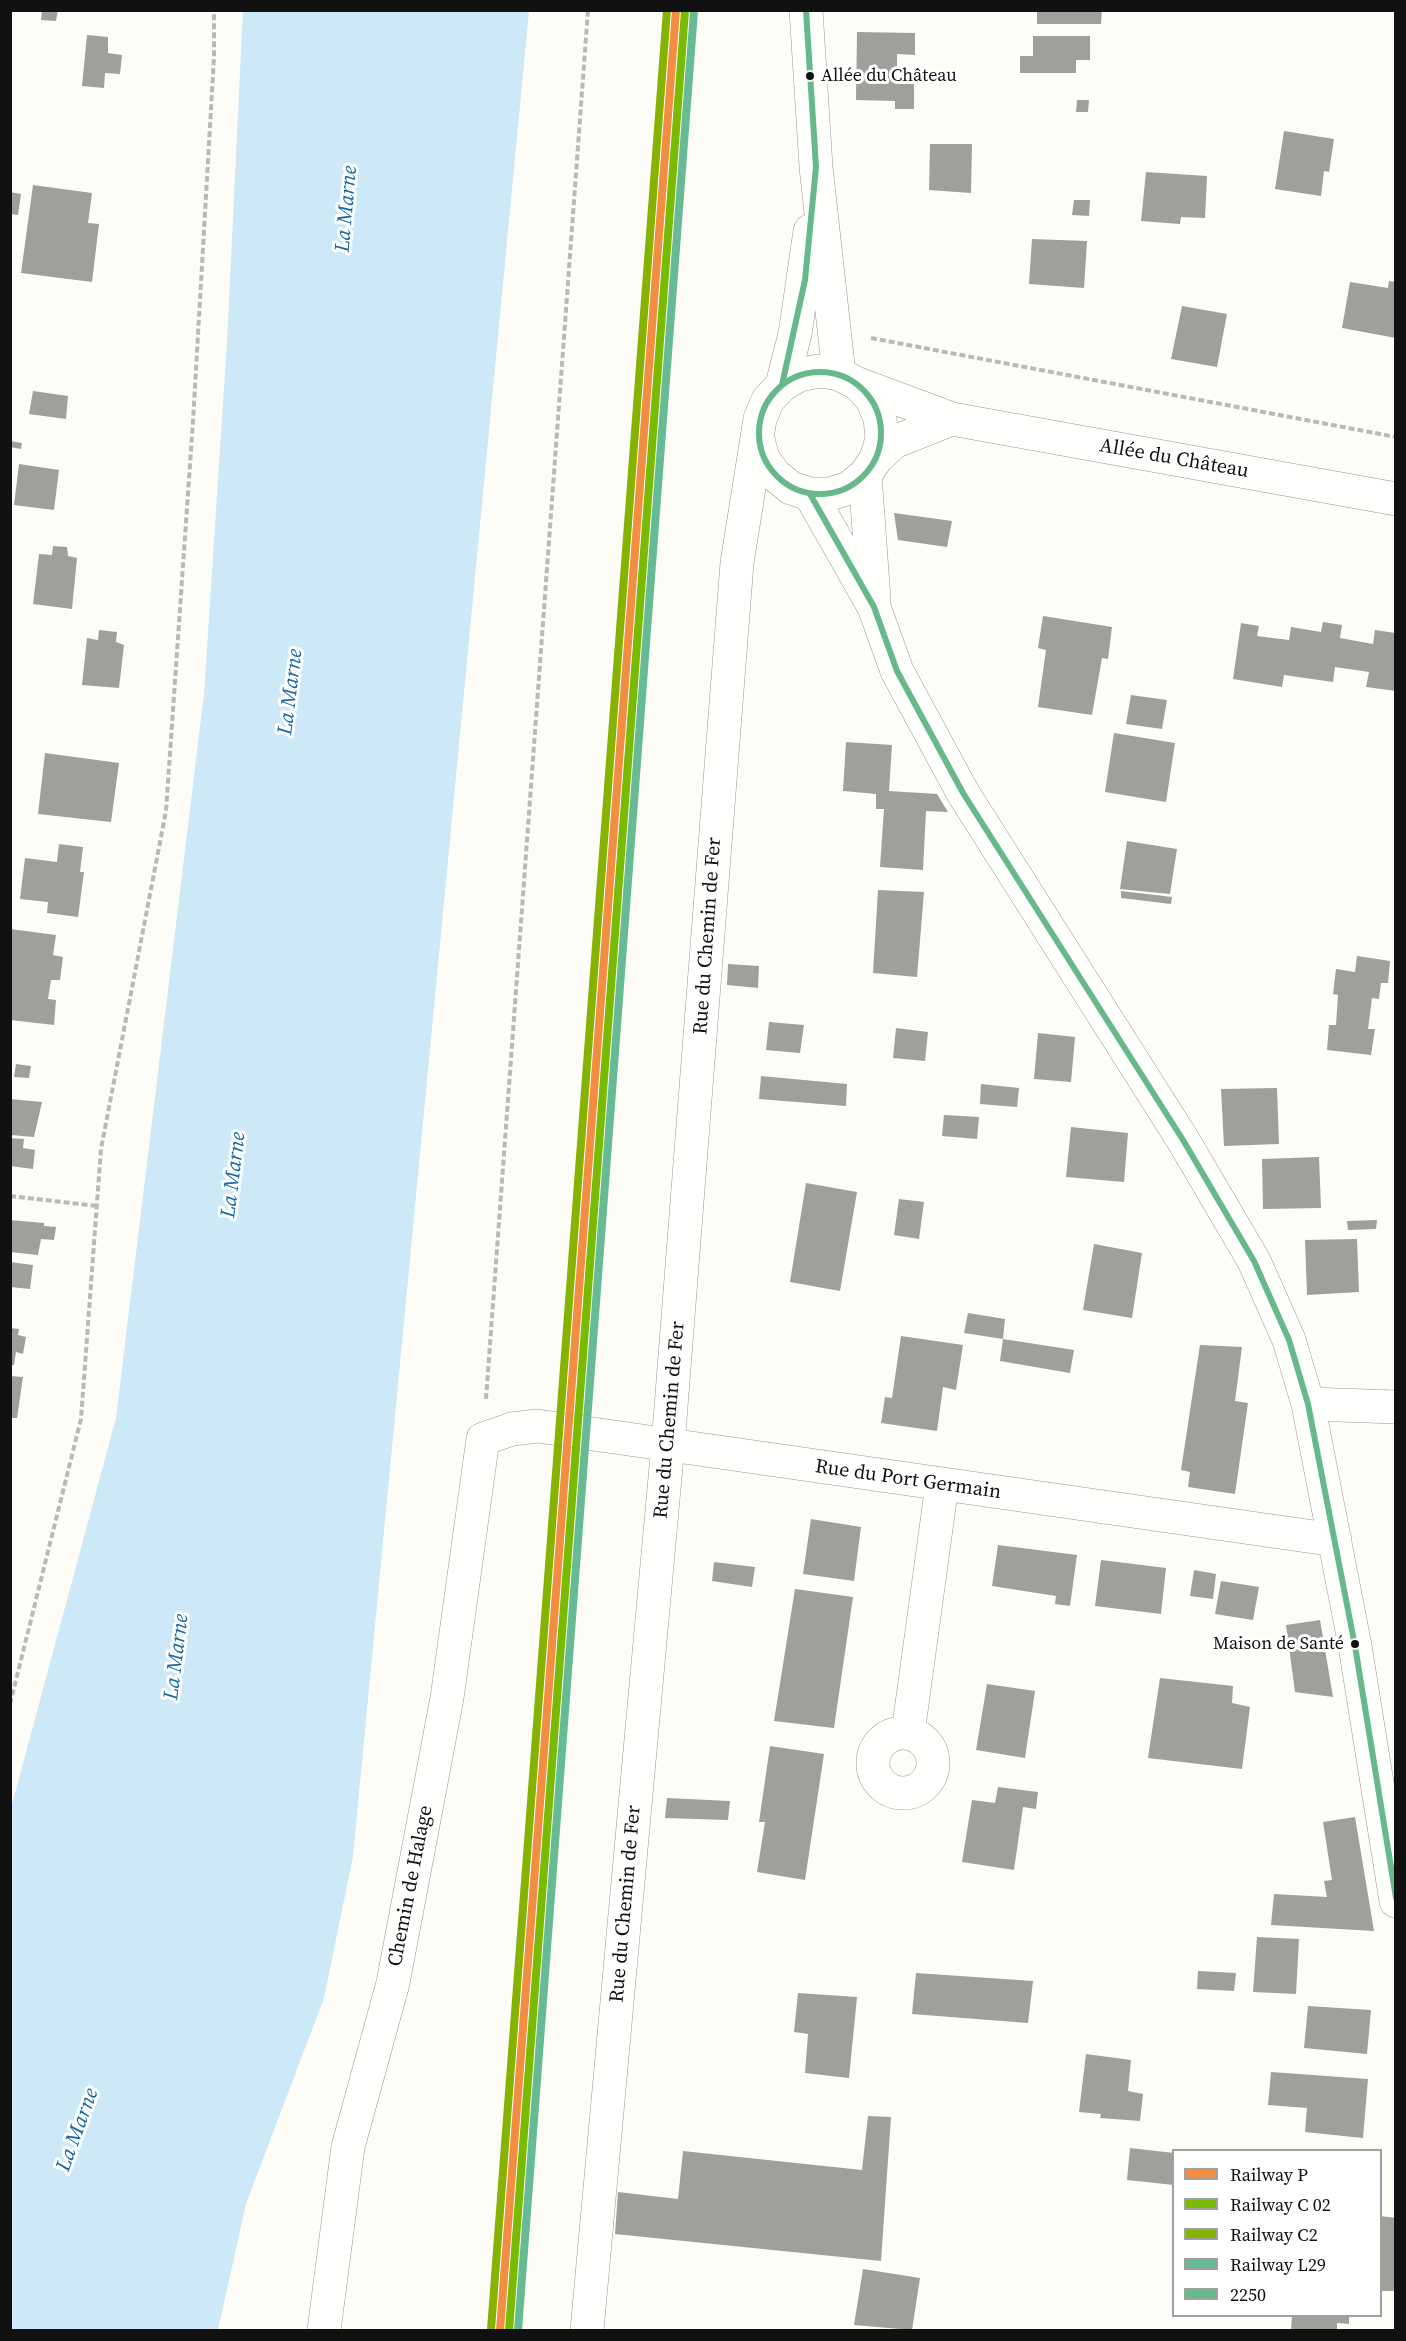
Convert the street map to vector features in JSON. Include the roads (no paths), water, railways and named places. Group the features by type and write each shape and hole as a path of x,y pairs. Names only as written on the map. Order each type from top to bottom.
{"street":[{"path":"806,10 816,167 849,379"},
{"path":"782,385 805,280 816,167"},
{"path":"874,607 870,467 882,439 880,418 872,399 849,379 819,371 799,375 782,385 768,400 760,419 758,439 763,459 775,475 800,491 874,607 897,671 963,793 1183,1140 1254,1261 1288,1340 1308,1404 1385,1768 1395,1900"},
{"name":"Allée du Château","path":"849,379 952,419 1395,499"},
{"path":"746,510 800,491 830,494 849,488 894,442 952,419"},
{"name":"Rue du Chemin de Fer","path":"587,2331 668,1445 736,575 758,439"},
{"path":"1308,1404 1395,1407"},
{"name":"Rue du Port Germain","path":"483,1439 512,1429 537,1426 1335,1540"},
{"name":"Chemin de Halage","path":"324,2330 348,2147 393,1983 447,1698 483,1439"},
{"path":"908,1733 942,1485"}],"water":[{"name":"La Marne","path":"243,10 529,11 353,1856 324,1998 246,2204 218,2330 11,2330 11,1808 116,1418 204,694 227,342"}],"rail line":[{"name":"C2","path":"491,2329 667,10"},
{"name":"P","path":"500,2330 676,10"},
{"name":"L29","path":"518,2330 694,11"}],"place":[{"name":"Allée du Château","path":"810,76"},
{"name":"Maison de Santé","path":"1355,1644"}]}
